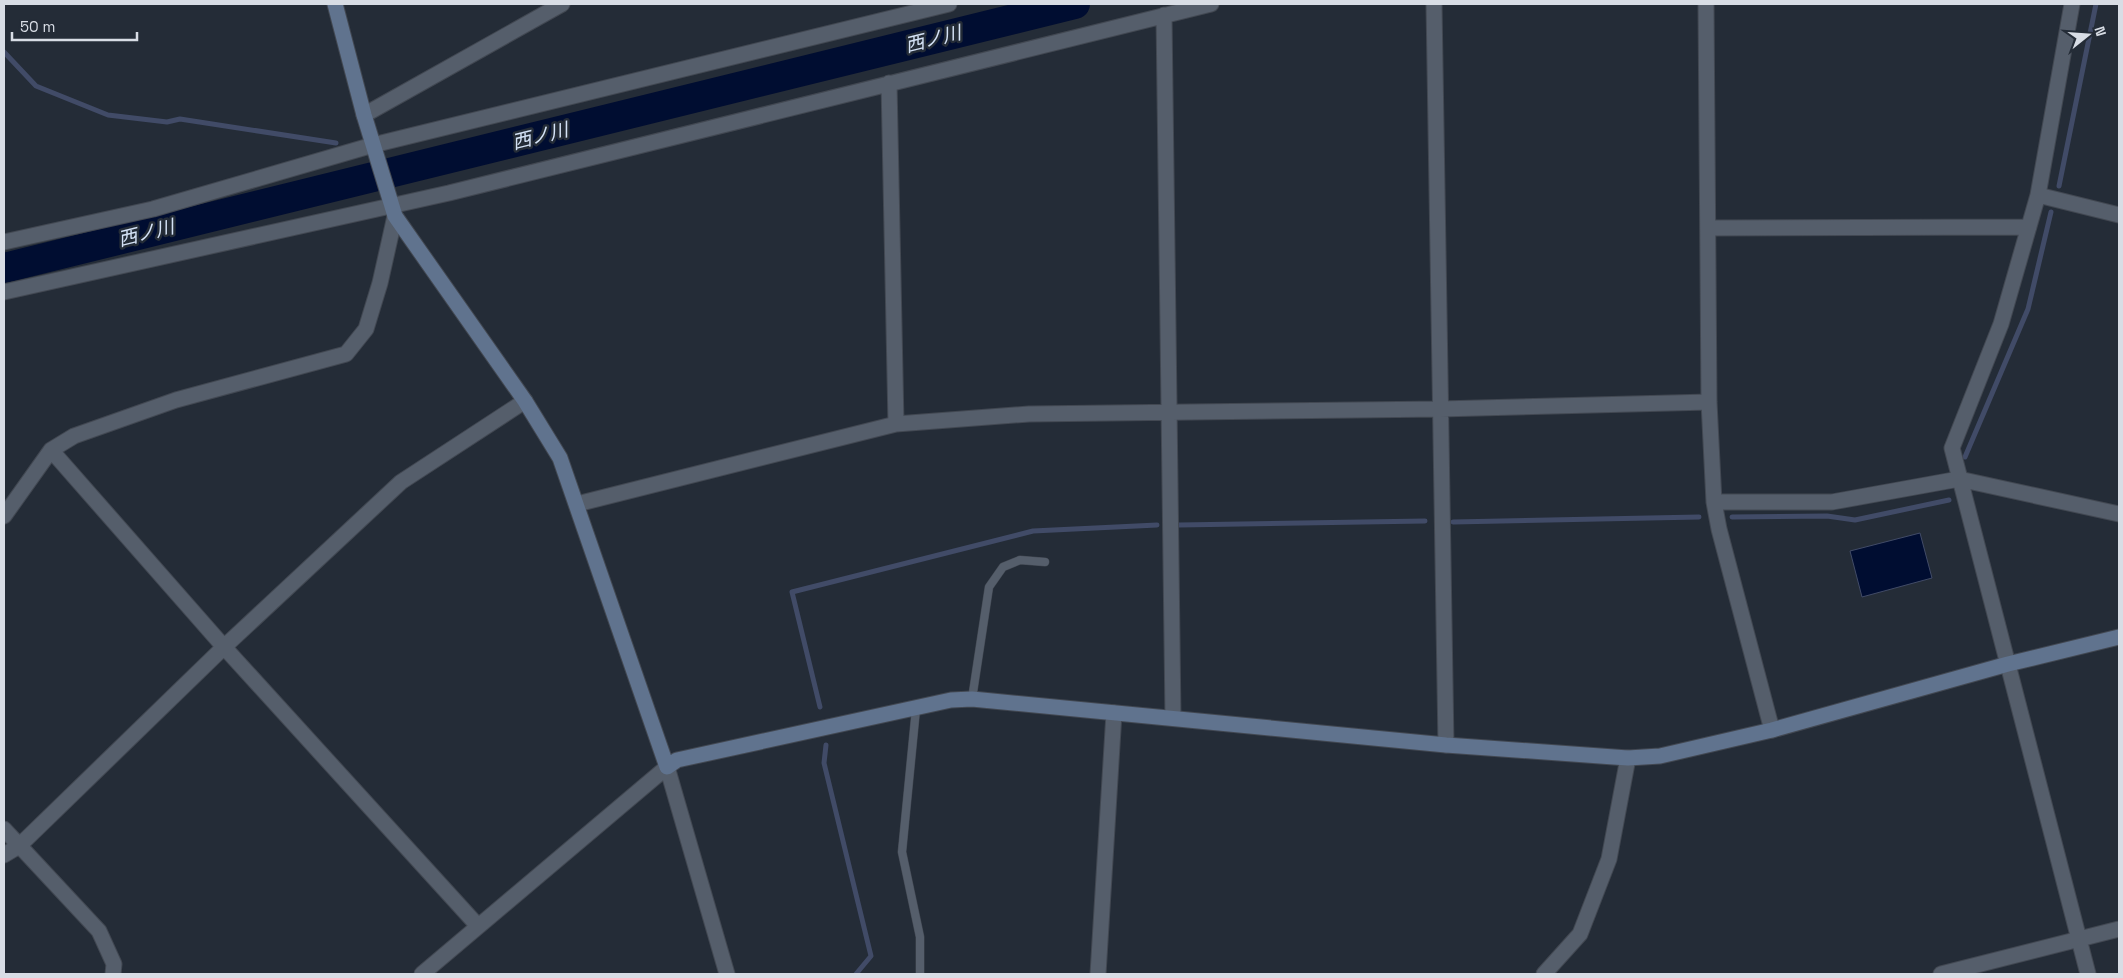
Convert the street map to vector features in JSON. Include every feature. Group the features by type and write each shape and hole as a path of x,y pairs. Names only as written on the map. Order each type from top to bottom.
{"street":[{"path":"334,4 364,115 394,211 525,401 560,458 666,767 727,974"},
{"path":"364,115 562,4"},
{"path":"4,242 153,209 949,4"},
{"path":"4,292 394,211 889,84 1211,4"},
{"path":"1434,4 1446,745"},
{"path":"1706,4 1709,402 1714,502 1719,529 1772,730"},
{"path":"2072,4 2038,195 2000,324 1952,448 2077,940 2088,974"},
{"path":"1164,15 1173,718"},
{"path":"889,84 896,424"},
{"path":"2038,195 2119,215"},
{"path":"4,516 51,450 74,436 176,400 346,354 366,329 380,282 394,211"},
{"path":"1708,228 2029,227"},
{"path":"4,855 19,846 224,647 401,482 525,401"},
{"path":"576,504 896,424 1029,414 1440,409 1709,402"},
{"path":"51,450 224,647 478,926"},
{"path":"1714,502 1832,502 1959,479 2119,514"},
{"path":"422,974 666,767 677,760 951,700 972,699 1446,745 1628,758 1660,756 1772,730 2008,664 2119,636"},
{"path":"1098,974 1114,712"},
{"path":"1544,974 1580,934 1610,859 1628,758"},
{"path":"4,829 99,931 114,964 113,974"},
{"path":"1941,974 2119,929"}],"lane":[{"path":"972,699 989,587 1003,567 1020,560 1045,562"},
{"path":"916,709 902,852 920,937 920,974"}],"water":[{"path":"1920,533 1932,578 1862,597 1850,551"}],"waterway":[{"name":"西ノ川","path":"4,268 1075,4"},
{"path":"2059,186 2096,4"},
{"path":"4,52 36,86 108,115 167,122 180,119 336,143"},
{"path":"1965,457 2028,309 2051,212"},
{"path":"1732,517 1827,516 1855,520 1949,500"},
{"path":"1453,522 1699,517"},
{"path":"1179,525 1425,521"},
{"path":"820,707 792,592 1033,531 1157,525"},
{"path":"826,745 824,763 871,956 856,974"}]}
